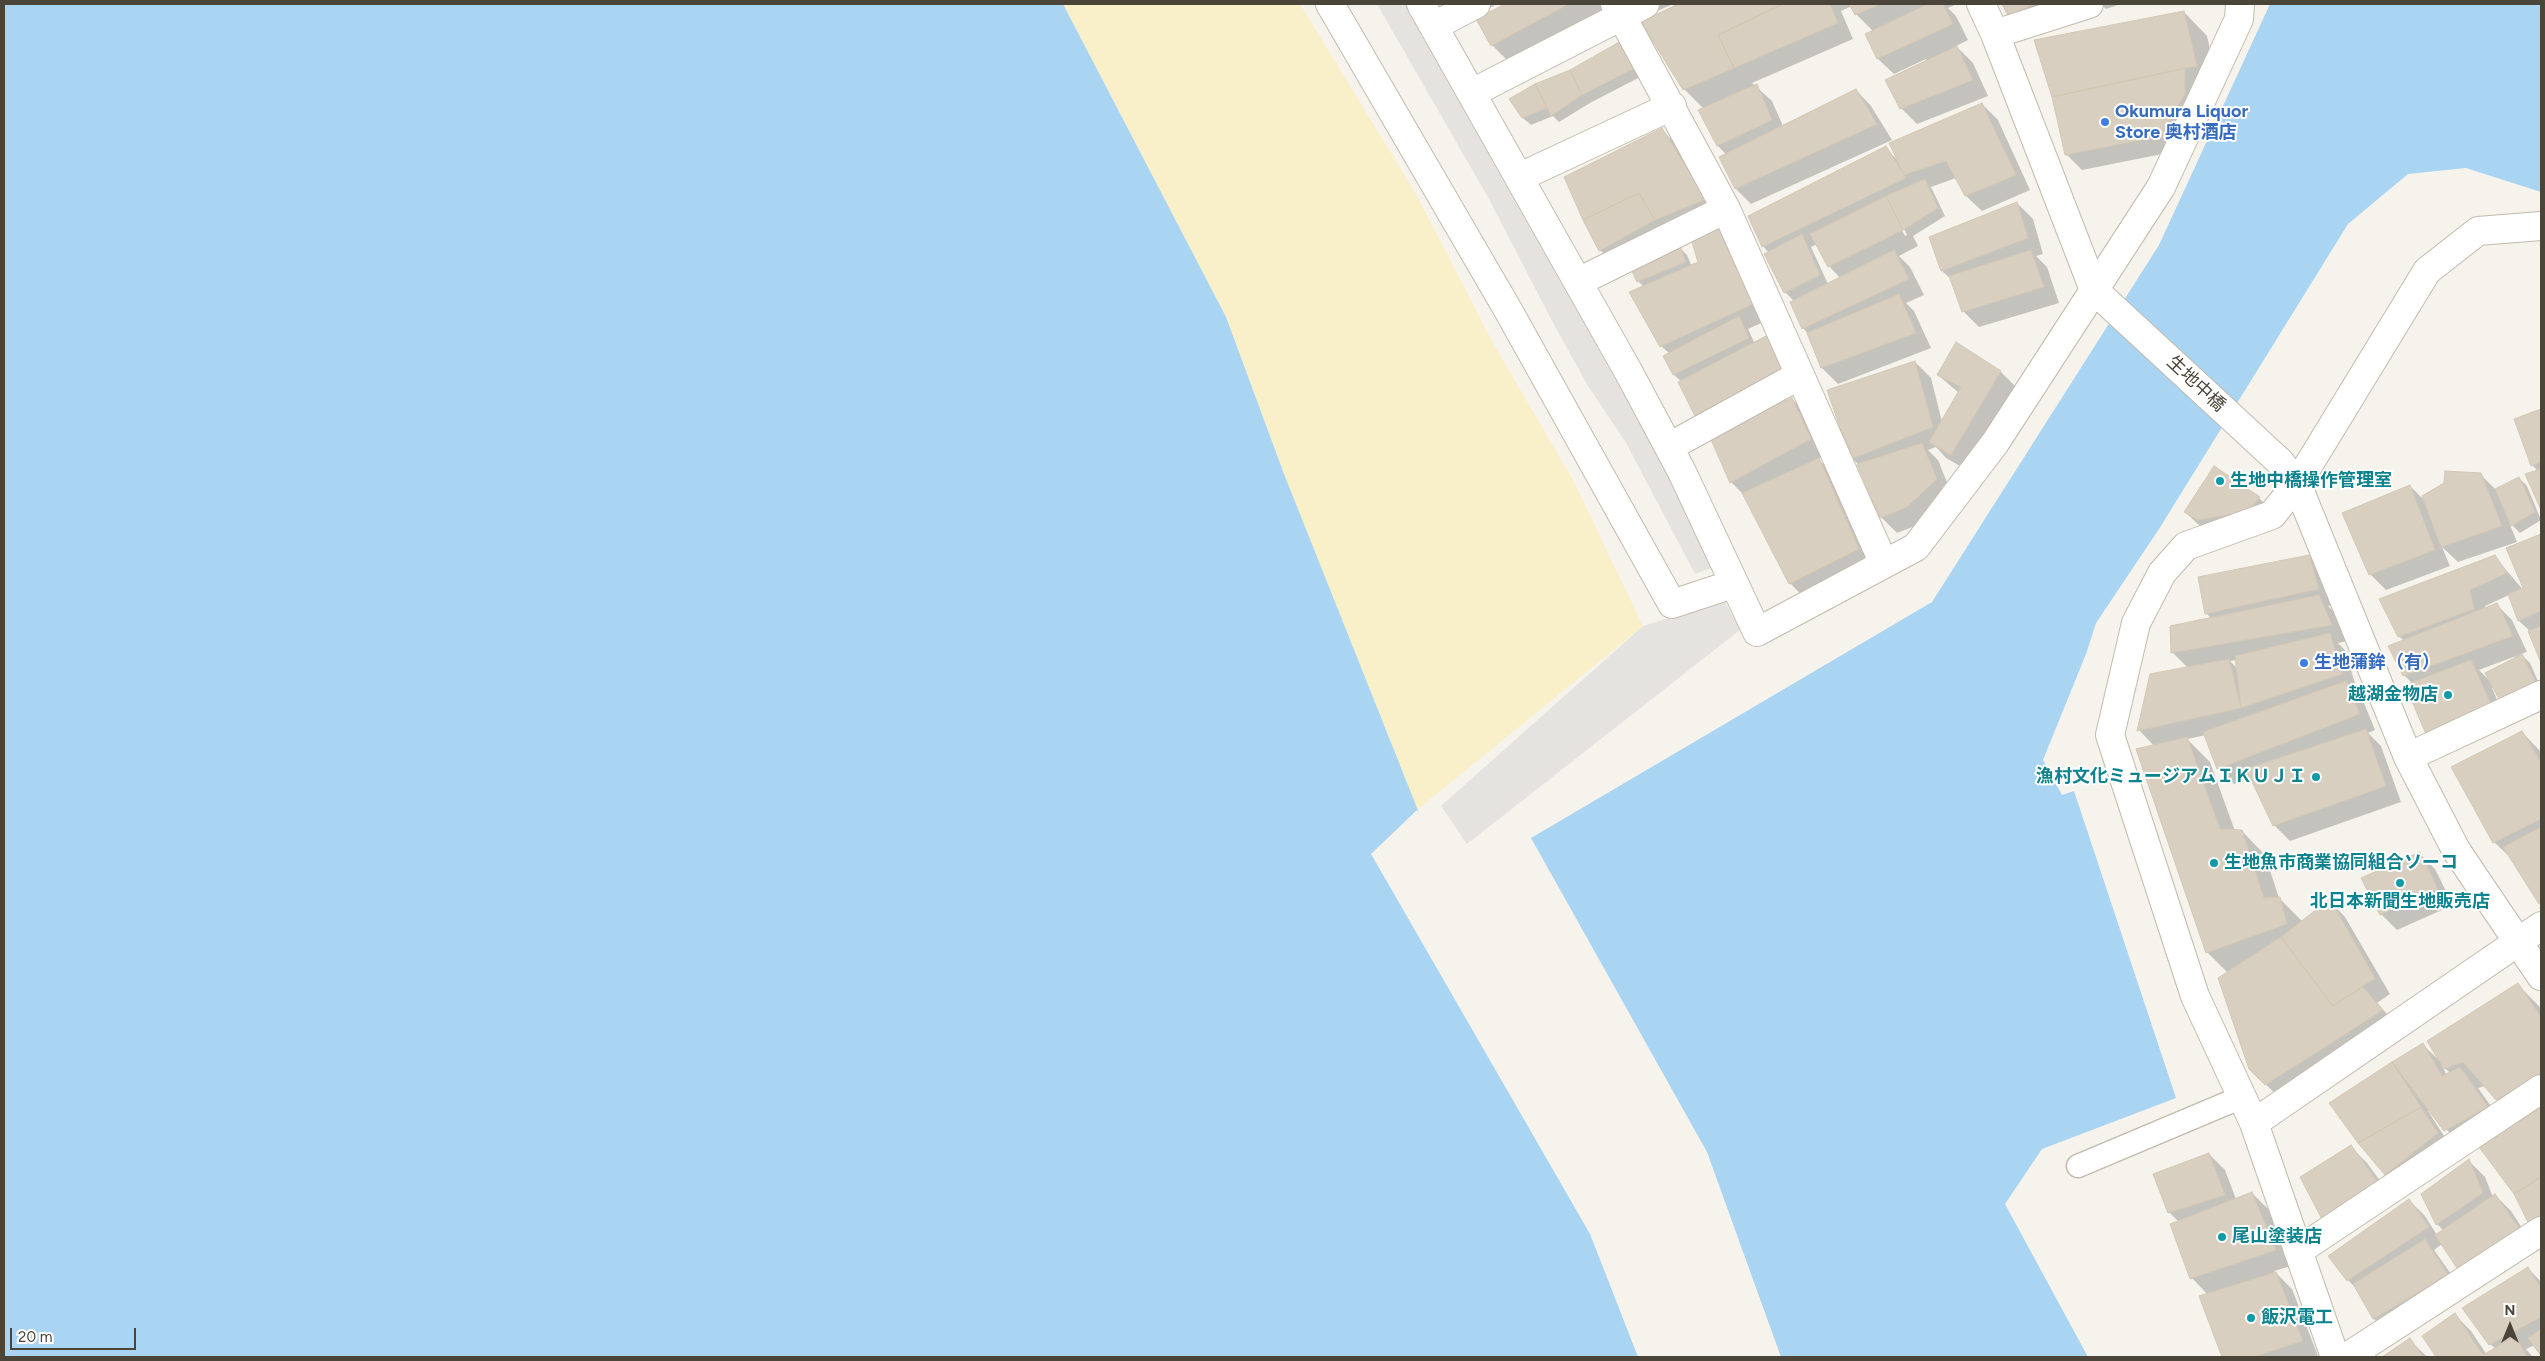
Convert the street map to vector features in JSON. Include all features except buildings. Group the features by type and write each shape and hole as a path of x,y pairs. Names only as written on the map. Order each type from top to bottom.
{"street":[{"path":"1330,4 1508,310 1672,604 1733,584"},
{"path":"1476,4 1427,15 1520,177 1668,447 1756,632 1916,547 2102,298 2160,187 2239,19 2240,4"},
{"path":"1980,4 1995,34 2102,298"},
{"path":"1995,34 2089,4"},
{"path":"1472,93 1627,8 1672,106 1726,209 1884,564"},
{"path":"1520,177 1672,106"},
{"path":"1578,282 1726,209"},
{"path":"2335,1357 2254,1123 2195,996 2110,735 2136,623 2162,573 2186,546 2272,515 2297,484 2427,272 2478,231 2541,226"},
{"name":"生地中橋","path":"2102,298 2280,462 2297,484 2408,757 2456,850 2541,976"},
{"path":"1668,447 1800,375"},
{"path":"2408,757 2541,695"},
{"path":"2254,1123 2541,926"},
{"path":"2298,1251 2541,1089"},
{"path":"2347,1357 2541,1231"}],"lane":[{"path":"2078,1166 2242,1097"}],"sand":[{"path":"1063,4 1300,4 1416,194 1493,343 1573,480 1643,626 1417,810 1284,474 1226,317"}],"shaded area":[{"path":"1377,4 1408,4 1500,162 1575,305 1717,566 1695,574 1625,441 1588,386 1490,201"},
{"path":"1724,600 1740,630 1467,844 1441,806 1643,626"}],"water":[{"path":"4,4 1063,4 1226,317 1284,474 1423,823 1727,1357 4,1357"},
{"path":"2270,4 2541,4 2541,192 2466,168 2408,174 2348,224 2159,529 2096,623 2086,654 2043,760 2062,795 2074,791 2176,1098 2042,1149 2005,1204 2088,1357 1781,1357 1707,1152 1531,838 1932,602 2159,245"}],"pier":[{"path":"1417,810 1678,1223 1727,1357 1638,1357 1590,1234 1371,854"}],"place":[{"name":"Okumura Liquor Store 奥村酒店","path":"2105,122"},
{"name":"生地中橋操作管理室","path":"2220,481"},
{"name":"生地蒲鉾（有）","path":"2304,663"},
{"name":"越湖金物店","path":"2448,695"},
{"name":"漁村文化ミュージアムＩＫＵＪＩ","path":"2316,777"},
{"name":"生地魚市商業協同組合ソーコ","path":"2214,863"},
{"name":"北日本新聞生地販売店","path":"2400,883"},
{"name":"尾山塗装店","path":"2222,1237"},
{"name":"飯沢電工","path":"2251,1318"}]}
